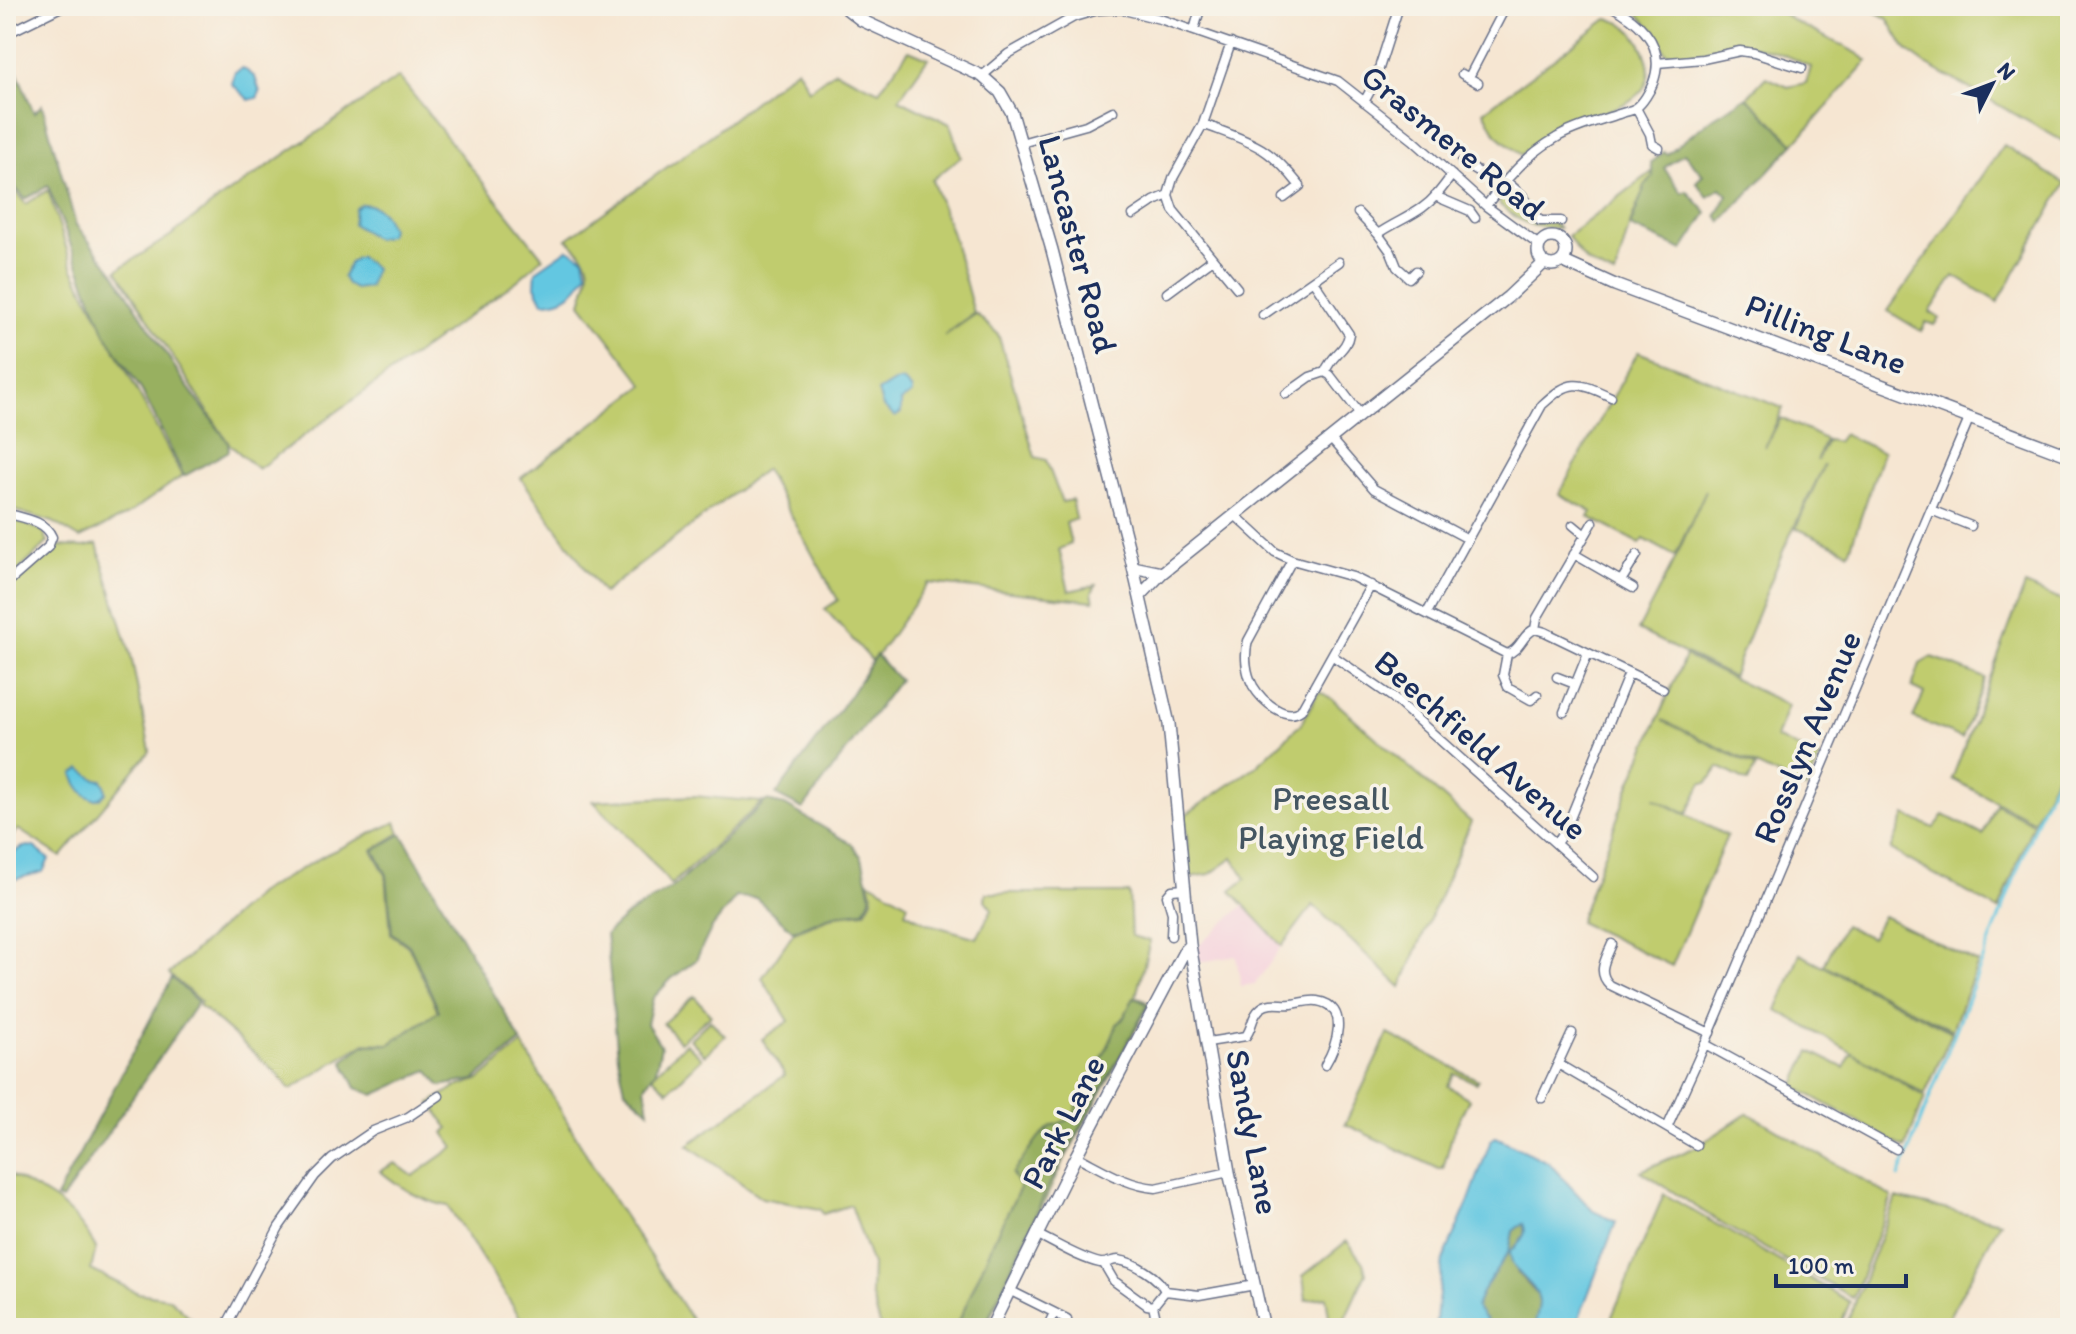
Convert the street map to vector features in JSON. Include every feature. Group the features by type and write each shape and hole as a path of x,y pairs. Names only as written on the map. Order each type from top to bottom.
{"main road":[{"name":"Lancaster Road","path":"843,6 861,20 982,76 1000,92 1012,113 1133,567 1172,743 1190,945"},
{"path":"1548,238 1561,240 1566,252 1562,261 1556,265 1544,263 1538,255 1539,245 1548,238"},
{"name":"Pilling Lane","path":"1562,261 1615,285 2070,456"},
{"path":"1139,592 1508,297 1544,263"},
{"path":"1133,567 1162,573"},
{"name":"Park Lane","path":"991,1328 1076,1156 1190,945"},
{"name":"Sandy Lane","path":"1190,945 1229,1172 1264,1328"},
{"path":"1172,975 1196,976"}],"street":[{"path":"6,34 63,6"},
{"path":"1070,6 1077,16"},
{"path":"1194,30 1201,6"},
{"path":"1364,102 1374,84 1399,6"},
{"path":"1478,83 1466,76 1506,6"},
{"path":"1486,206 1503,183 1556,137 1636,108 1651,88 1657,63 1652,42 1641,25 1611,6"},
{"name":"Grasmere Road","path":"982,76 1008,54 1077,16 1098,10 1120,9 1194,30 1338,81 1413,140 1486,206 1539,245"},
{"path":"1231,43 1203,124 1173,178 1168,195 1173,210 1237,288"},
{"path":"1657,63 1703,59 1740,51 1754,53 1789,70 1802,68"},
{"path":"1636,108 1650,134 1652,146"},
{"path":"1021,143 1086,125 1113,111"},
{"path":"1203,124 1255,143 1303,183 1284,198"},
{"path":"1462,162 1522,195 1540,221 1557,219"},
{"path":"1378,234 1421,209 1452,175"},
{"path":"1133,215 1168,195"},
{"path":"1435,196 1470,211 1475,218"},
{"path":"1358,213 1378,234 1408,282 1416,271"},
{"path":"1167,293 1213,259"},
{"path":"1263,315 1339,262"},
{"path":"1286,394 1310,377 1325,372 1331,358 1347,345 1349,334 1314,282"},
{"path":"1325,372 1360,414"},
{"path":"1427,613 1542,405 1561,388 1585,385 1611,397"},
{"name":"Rosslyn Avenue","path":"1667,1128 1969,419"},
{"path":"1330,438 1374,489 1468,539"},
{"path":"1931,510 1971,526"},
{"path":"6,513 40,523 52,537 48,547 6,584"},
{"path":"1235,515 1275,552 1292,560 1353,577 1507,654 1514,652 1527,634 1535,629 1537,618 1593,522"},
{"path":"1573,525 1585,535"},
{"path":"1574,554 1633,588"},
{"path":"1621,581 1637,555"},
{"path":"1292,560 1248,641 1245,655 1251,681 1260,694 1282,712 1293,715 1301,710 1371,585"},
{"path":"1535,629 1663,689"},
{"path":"1564,712 1588,653"},
{"path":"1507,654 1503,675 1508,687 1531,700 1537,695"},
{"name":"Beechfield Avenue","path":"1333,656 1392,697 1593,877"},
{"path":"1556,843 1565,831 1629,673"},
{"path":"1557,677 1575,684"},
{"path":"1171,936 1172,916 1167,896 1172,890 1184,889"},
{"path":"1612,944 1602,970 1610,985 1710,1033"},
{"path":"1208,1042 1246,1036 1256,1013 1267,1005 1323,1002 1334,1012 1338,1029 1337,1042 1325,1065"},
{"path":"1542,1098 1572,1033"},
{"path":"1705,1044 1896,1149"},
{"path":"1558,1064 1696,1145"},
{"path":"225,1328 279,1227 315,1176 332,1159 373,1131 408,1117 439,1096"},
{"path":"1076,1156 1144,1187 1156,1188 1229,1172"},
{"path":"1036,1234 1077,1255 1104,1264 1118,1260 1139,1268 1157,1279 1165,1291 1199,1295 1255,1285"},
{"path":"1104,1264 1122,1288 1153,1306"},
{"path":"1009,1290 1067,1319 1062,1328"},
{"path":"1153,1306 1165,1291"},
{"path":"1153,1306 1158,1328"},
{"path":"1047,1328 1054,1313"}],"shaded area":[{"path":"1244,905 1282,946 1255,984 1241,986 1236,956 1200,962 1196,948"}],"green space":[{"path":"1630,6 1772,6 1795,22 1868,61 1794,144 1747,97 1766,77 1788,87 1806,83 1811,67 1752,46 1723,46 1691,55 1665,52 1655,31"},
{"path":"1863,6 2070,6 2070,145 1924,63 1906,50 1887,18"},
{"path":"1607,19 1625,25 1637,37 1649,69 1646,84 1623,104 1557,129 1521,155 1496,134 1484,111"},
{"path":"6,45 34,113 42,105 76,225 113,271 185,383 228,442 229,451 184,476 142,391 105,334 48,186 25,199 6,177"},
{"path":"909,50 928,58 899,99 950,124 961,157 932,180 952,234 974,313 944,336 976,314 998,334 1035,457 1046,460 1062,502 1072,500 1076,519 1066,523 1071,544 1059,549 1069,591 1096,585 1092,592 1094,601 928,583 873,662 825,609 838,600 765,469 603,593 521,478 644,385 581,303 589,268 583,255 567,239 713,134 797,68 809,90 835,71 879,91"},
{"path":"399,77 543,258 518,280 258,469 229,444 117,270"},
{"path":"1747,97 1794,144 1721,222 1717,215 1728,195 1721,188 1708,197 1696,182 1703,175 1684,153 1664,168 1682,193 1687,191 1707,213 1683,250 1630,227 1645,186 1653,176 1651,163"},
{"path":"2004,145 2065,184 1998,302 1954,276 1930,312 1939,318 1934,325 1926,322 1921,331 1888,311"},
{"path":"1652,172 1653,176 1635,211 1615,276 1591,265 1568,236"},
{"path":"6,181 26,204 48,190 73,269 182,476 127,515 80,538 53,522 6,508"},
{"path":"1506,192 1513,192 1523,201 1533,220 1555,224 1559,228 1534,226 1515,217 1500,205"},
{"path":"1638,352 1783,408 1765,447 1781,418 1825,439 1817,461 1827,440 1837,442 1843,434 1883,452 1849,552 1796,528 1824,465 1785,546 1732,677 1638,630 1675,559 1706,490 1675,556 1644,539 1640,544 1589,517 1592,512 1559,494"},
{"path":"6,517 43,531 48,542 6,583"},
{"path":"97,544 131,656 150,751 61,857 18,829 6,844 6,586 57,546"},
{"path":"2025,585 2070,604 2070,746 2034,821 1952,779"},
{"path":"876,655 899,680 803,809 776,795 851,694"},
{"path":"1685,656 1788,705 1776,738 1820,758 1806,789 1662,720 1756,767 1748,782 1719,767 1707,783 1702,783 1687,814 1654,798 1727,836 1672,966 1579,922 1630,784"},
{"path":"1932,657 1985,678 1962,738 1913,718 1924,693 1912,687 1920,664"},
{"name":"Preesall Playing Field","path":"1319,691 1332,699 1471,822 1401,987 1313,905 1282,946 1231,891 1246,879 1233,858 1210,874 1190,877 1185,815 1255,767 1301,724"},
{"path":"694,796 762,802 671,885 593,801"},
{"path":"766,801 785,805 853,845 862,858 871,896 864,911 835,914 793,931 756,898 736,897 711,929 696,960 653,998 647,1024 661,1046 656,1070 645,1086 649,1111 625,1090 618,1057 606,934 627,915 676,885"},
{"path":"1996,804 2033,823 1999,910 1891,850 1905,815 1934,828 1944,815 1983,835"},
{"path":"396,822 400,833 372,850 386,875 391,934 409,947 438,1011 390,1044 365,1043 290,1090 279,1075 199,1005 201,1002 169,974 259,893 327,854"},
{"path":"402,834 521,1041 474,1080 440,1086 428,1070 374,1095 356,1088 343,1061 364,1045 390,1044 439,1011 410,946 392,933 387,875 374,850"},
{"path":"869,881 908,904 905,912 929,924 977,938 992,909 985,900 986,893 1129,893 1131,936 1150,941 1136,996 1150,1004 1062,1164 985,1328 881,1328 871,1294 872,1265 851,1205 823,1214 820,1209 762,1198 688,1145 785,1075 762,1039 789,1021 762,978 794,932 837,915 865,912 873,897"},
{"path":"1883,916 1978,963 1952,1030 1824,965 1844,925 1871,938"},
{"path":"1800,954 1952,1032 1925,1094 1777,1010"},
{"path":"172,978 198,1002 62,1200 56,1198"},
{"path":"694,996 711,1015 680,1042 663,1023"},
{"path":"1134,997 1148,1005 1048,1187 984,1328 956,1328 1020,1188 1012,1174 1039,1137 1051,1126 1073,1118 1117,1024 1123,1019"},
{"path":"710,1020 725,1036 705,1055 690,1039"},
{"path":"1388,1034 1478,1080 1476,1083 1455,1073 1448,1086 1469,1099 1453,1132 1443,1169 1345,1124"},
{"path":"686,1043 702,1058 668,1091 652,1076"},
{"path":"522,1044 609,1193 697,1328 527,1328 448,1206 412,1193 380,1171 395,1163 413,1176 454,1147 444,1133 449,1129 431,1103 454,1088 480,1079"},
{"path":"1810,1051 1844,1068 1852,1053 1925,1097 1905,1148 1794,1086"},
{"path":"1748,1113 1892,1197 1853,1298 1724,1225 1641,1171 1698,1146"},
{"path":"6,1173 47,1195 78,1221 96,1248 91,1270 138,1293 169,1298 202,1328 6,1328"},
{"path":"1664,1194 1850,1302 1839,1328 1607,1328"},
{"path":"1896,1198 2000,1222 1943,1328 1845,1328"},
{"path":"1523,1223 1523,1236 1510,1252 1518,1274 1537,1294 1540,1305 1535,1326 1482,1328 1486,1320 1476,1308 1482,1292 1509,1251 1513,1231"},
{"path":"1347,1241 1363,1263 1366,1273 1344,1320 1330,1322 1326,1297 1306,1300 1303,1276"}],"water":[{"path":"243,68 255,77 260,92 257,98 249,100 232,84 235,72"},
{"path":"361,204 380,211 391,229 389,235 376,239 353,224 355,209"},
{"path":"568,249 584,258 587,273 570,295 543,302 535,286 536,271"},
{"path":"359,257 375,268 369,287 355,289 343,277 350,262"},
{"path":"903,381 912,394 901,401 901,413 895,417 883,407 878,392 894,382"},
{"path":"81,769 102,780 106,793 101,798 90,798 78,785 73,774"},
{"path":"28,846 49,859 43,872 12,880 6,871 9,861 14,853"},
{"path":"1496,1137 1548,1162 1593,1211 1616,1222 1575,1328 1534,1328 1539,1305 1537,1295 1515,1267 1510,1252 1524,1235 1523,1223 1513,1231 1509,1251 1482,1292 1476,1307 1486,1320 1482,1328 1435,1328 1443,1260 1491,1140"}],"waterway":[{"path":"1899,1177 2042,807 2070,752"}]}
